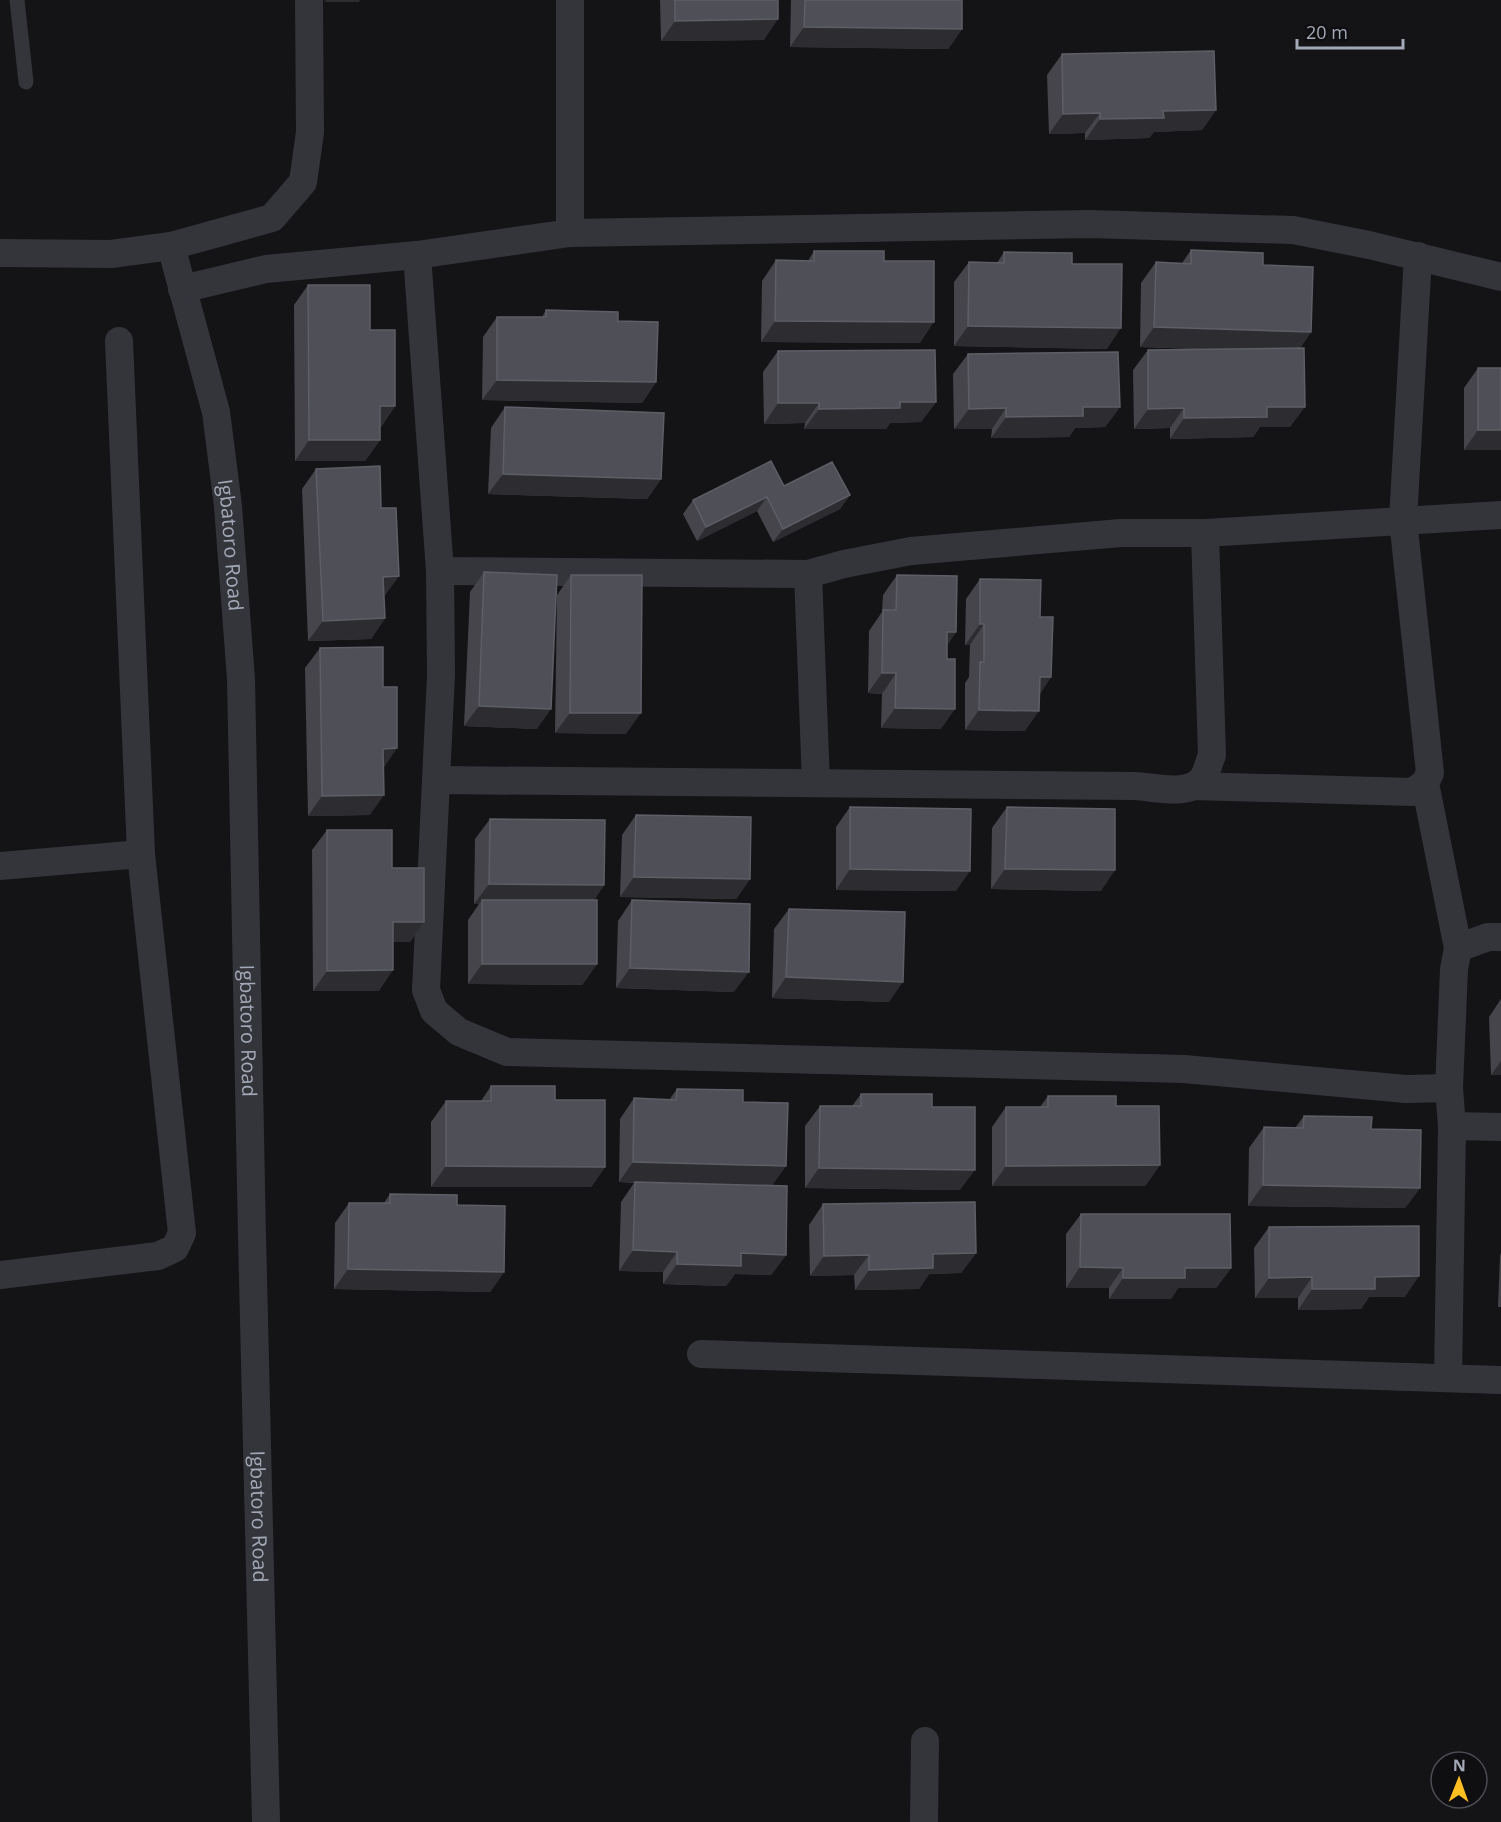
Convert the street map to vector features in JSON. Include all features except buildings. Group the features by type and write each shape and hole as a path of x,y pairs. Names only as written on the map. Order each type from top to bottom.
{"street":[{"path":"0,253 111,254 171,246 272,218 303,182 309,132 309,0"},
{"path":"570,0 570,233"},
{"path":"183,289 266,269 417,255 570,233 1066,225 1293,230 1418,256 1501,277"},
{"name":"Igbatoro Road","path":"171,246 216,412 228,506 241,679 266,1822"},
{"path":"417,255 440,571 441,675 426,990 434,1011 459,1032 507,1052 1184,1069 1406,1089 1449,1088"},
{"path":"436,780 1135,786 1182,789 1193,786 1413,792 1425,783 1430,773 1403,520 1418,256"},
{"path":"0,1275 159,1256 175,1248 182,1233 141,854 119,341"},
{"path":"440,571 808,574 844,564 911,551 1120,532 1205,533 1501,515"},
{"path":"1193,786 1203,778 1212,755 1205,533"},
{"path":"808,574 816,783"},
{"path":"1425,783 1458,948 1454,969 1449,1088 1452,1126 1449,1378"},
{"path":"0,866 141,854"},
{"path":"1458,948 1488,937 1501,937"},
{"path":"1452,1126 1501,1127"},
{"path":"701,1354 1501,1380"},
{"path":"924,1822 925,1741"}],"lane":[{"path":"17,0 26,82"}]}
